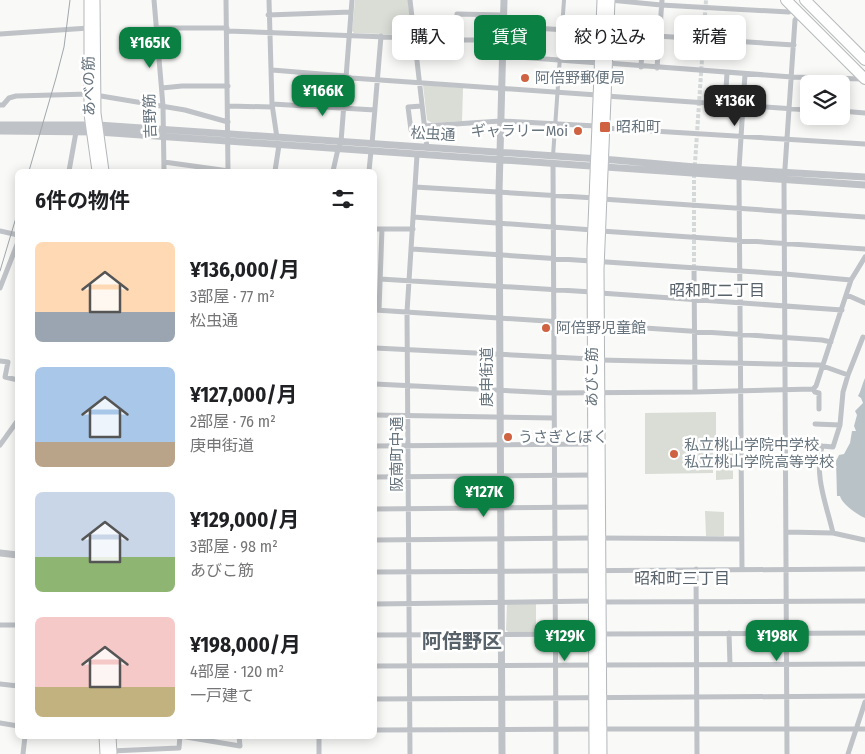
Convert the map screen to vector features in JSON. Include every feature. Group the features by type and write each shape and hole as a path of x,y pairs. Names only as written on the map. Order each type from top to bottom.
{"highway":[{"path":"784,0 864,77"},
{"path":"805,0 865,60"},
{"path":"794,5 864,77"}],"main road":[{"name":"あべの筋","path":"89,0 92,28 92,94 97,169"},
{"name":"あべの筋","path":"92,28 95,0"},
{"name":"あびこ筋","path":"602,0 603,15"},
{"name":"あびこ筋","path":"607,15 610,0"},
{"name":"あびこ筋","path":"602,754 598,729 597,697 596,261 603,60"},
{"name":"あべの筋","path":"94,128 104,169"},
{"name":"あびこ筋","path":"596,393 593,444 593,507 596,538"},
{"name":"あびこ筋","path":"594,754 598,729"},
{"path":"105,739 109,753"},
{"path":"109,753 111,739"}],"street":[{"name":"吉野筋","path":"154,0 162,88 164,169"},
{"path":"226,0 228,169"},
{"path":"269,0 268,32 272,70 272,106 278,141 275,169"},
{"path":"333,169 339,145 352,0"},
{"path":"410,0 411,15"},
{"name":"庚申街道","path":"504,0 504,14"},
{"path":"563,15 564,0"},
{"path":"610,0 788,12 794,5"},
{"path":"784,0 794,5 798,16 864,77"},
{"path":"810,0 865,53"},
{"path":"268,15 351,12"},
{"path":"474,40 457,40 457,14 504,14"},
{"path":"788,754 784,212 787,140 796,20 798,16"},
{"path":"0,34 92,28"},
{"path":"157,28 392,37"},
{"path":"664,35 794,45"},
{"path":"369,169 381,36"},
{"path":"416,60 427,148"},
{"name":"庚申街道","path":"502,754 499,192 503,60"},
{"path":"556,754 553,160 560,60 792,77 864,77"},
{"path":"641,60 641,67"},
{"path":"657,60 657,68"},
{"path":"272,70 351,78 800,110"},
{"path":"725,104 727,72"},
{"path":"742,569 739,173 746,74"},
{"path":"162,88 228,86"},
{"path":"1,106 9,98 16,96 92,94 203,114 228,122"},
{"path":"228,106 375,110"},
{"path":"422,106 408,108 411,130 424,127 501,121 865,144"},
{"path":"850,112 865,113"},
{"name":"松虫通","path":"0,125 94,128 339,145 417,155 500,156"},
{"name":"松虫通","path":"0,131 76,132 94,128"},
{"path":"69,169 76,132"},
{"name":"松虫通","path":"372,148 427,148 500,156 785,176 865,185"},
{"name":"阪南町中通","path":"410,754 408,312 417,155"},
{"path":"164,162 214,169"},
{"name":"松虫通","path":"785,176 865,177"},
{"path":"415,186 865,217"},
{"path":"413,217 865,249"},
{"path":"377,229 413,230"},
{"path":"382,229 377,310 785,337 831,342"},
{"path":"0,231 15,234"},
{"path":"412,249 851,280"},
{"path":"0,288 15,250"},
{"path":"813,389 816,386 823,366 851,280 865,257"},
{"path":"694,268 695,392"},
{"path":"380,279 842,310"},
{"path":"847,295 865,303"},
{"path":"786,446 833,447 840,425 843,392 863,337"},
{"path":"377,348 695,363 820,365 848,374"},
{"path":"0,361 8,362 5,377 15,379"},
{"path":"377,384 554,393 813,389 819,393 819,410"},
{"path":"377,415 554,418"},
{"path":"0,445 15,424"},
{"path":"815,424 840,425"},
{"path":"377,446 593,444"},
{"path":"822,446 819,457 818,476 833,533"},
{"path":"377,477 593,476"},
{"path":"377,509 593,507"},
{"path":"786,532 833,533 865,540"},
{"path":"377,540 742,539"},
{"path":"0,553 15,555"},
{"path":"377,572 865,569"},
{"path":"696,570 697,754"},
{"path":"377,604 865,601"},
{"path":"0,625 15,625"},
{"path":"729,633 730,665"},
{"path":"377,635 865,633"},
{"path":"377,666 865,664"},
{"path":"0,684 15,686"},
{"path":"377,699 865,696"},
{"path":"848,754 865,702"},
{"path":"0,723 15,726"},
{"path":"377,730 865,729"},
{"path":"23,754 25,739"},
{"path":"109,753 179,748 180,739"},
{"path":"198,739 240,746 239,739"},
{"path":"319,739 319,754"}],"shaded area":[{"path":"355,0 408,0 409,15 392,15 392,34 354,33 352,31"},
{"path":"423,85 463,88 462,121 432,123 427,120"},
{"path":"865,378 865,518 843,502 840,496 837,496 836,461 839,455 844,454 850,443 852,431 856,431 854,426 857,415 855,411 863,403 858,396"},
{"path":"716,412 716,448 713,448 713,473 645,474 645,413"},
{"path":"716,450 733,450 733,479 716,480"},
{"path":"705,511 724,512 724,536 706,536"},
{"path":"507,604 536,604 536,632 508,632 506,630"}],"tunnel":[{"path":"694,268 694,178 706,0"}],"tram line":[{"path":"30,169 64,47 70,0"},
{"path":"0,271 15,221"}],"place":[{"name":"阿倍野郵便局","path":"525,78"},
{"name":"昭和町","path":"605,127"},
{"name":"ギャラリーMoi","path":"578,131"},
{"name":"阿倍野児童館","path":"546,328"},
{"name":"うさぎとぼく","path":"508,437"},
{"name":"私立桃山学院中学校 私立桃山学院高等学校","path":"674,454"}],"district":[{"name":"昭和町二丁目","path":"717,290"},
{"name":"昭和町三丁目","path":"682,578"},
{"name":"阿倍野区","path":"462,641"}]}
